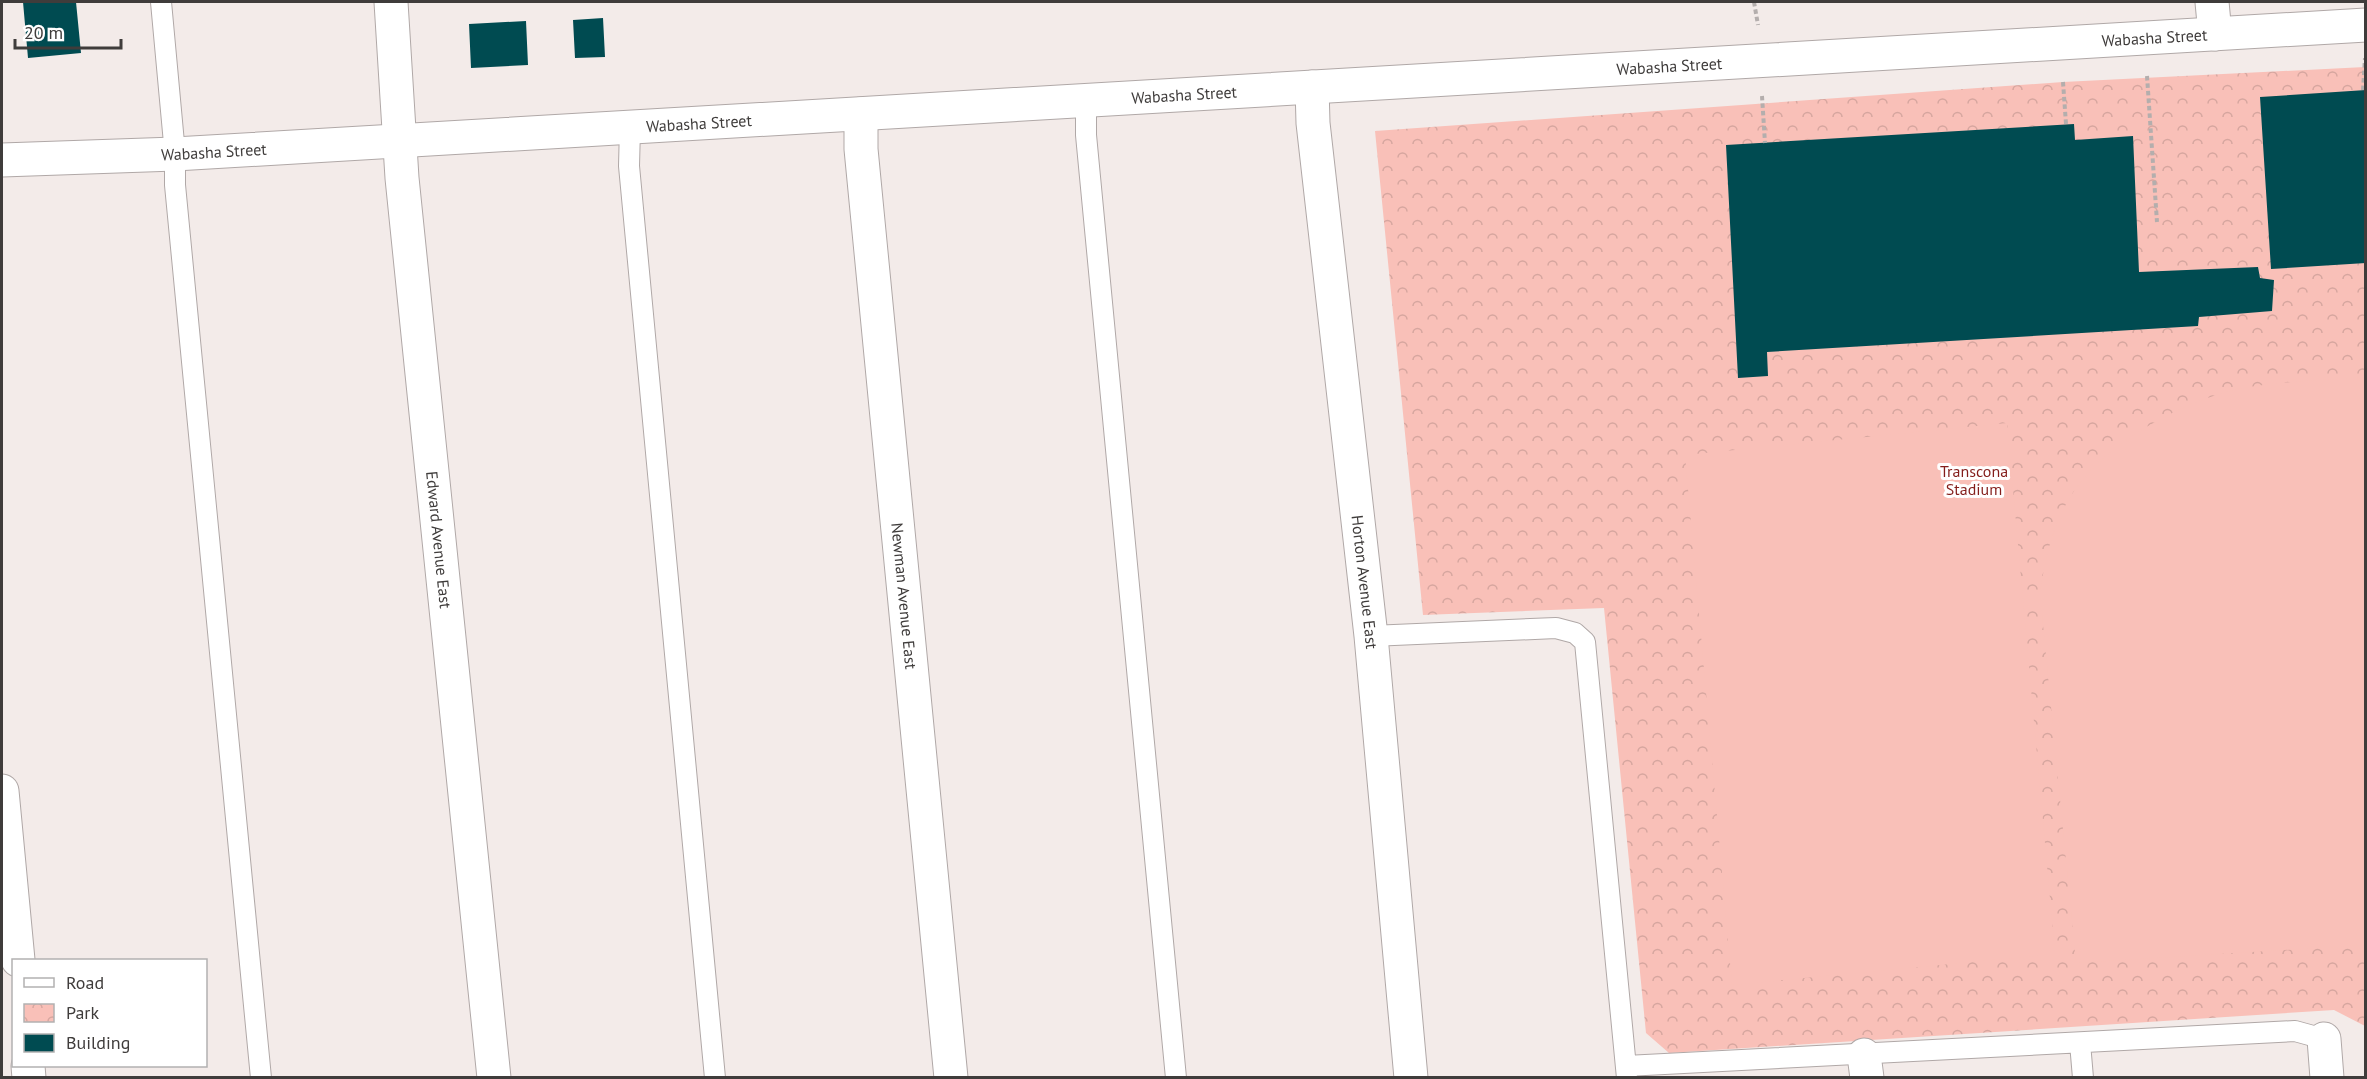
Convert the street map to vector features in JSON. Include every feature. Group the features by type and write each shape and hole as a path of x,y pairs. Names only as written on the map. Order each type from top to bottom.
{"street":[{"name":"Edward Avenue East","path":"392,2 402,178 494,1077"},
{"path":"2212,2 2214,34"},
{"name":"Wabasha Street","path":"2,160 176,154 2366,26"},
{"name":"Horton Avenue East","path":"1312,87 1313,123 1371,636 1411,1077"},
{"name":"Newman Avenue East","path":"861,114 861,149 951,1077"},
{"path":"2,791 18,959"},
{"path":"2324,1039 2327,1077"}],"lane":[{"path":"161,2 176,154 175,185 261,1077"},
{"path":"1086,100 1086,135 1176,1077"},
{"path":"630,128 630,177 715,1077"},
{"path":"1371,636 1556,628 1575,633 1585,642 1627,1072 1865,1066 2080,1043 2295,1030 2324,1039"},
{"path":"2080,1043 2084,1077"}],"path":[{"path":"1754,2 1760,35"},
{"path":"2364,90 2366,54"},
{"path":"2147,76 2157,222"},
{"path":"2063,82 2066,124"},
{"path":"1762,86 1765,143"}],"green space":[{"name":"Transcona Stadium","path":"2365,67 2365,1026 2334,1010 1669,1053 1646,1033 1604,608 1423,615 1375,131 2063,82"},
{"path":"2365,377 2365,945 2076,963 2040,594 2047,553 2055,527 2074,491 2088,473 2127,440 2173,413 2197,402 2243,388 2288,382"},
{"path":"2007,423 2055,954 1732,985 1685,455"}],"building":[{"path":"23,2 76,2 81,53 28,58"},
{"path":"603,18 605,57 575,58 573,20"},
{"path":"526,21 528,65 471,68 469,24"},
{"path":"2366,90 2366,263 2271,269 2260,97"},
{"path":"2074,124 2075,140 2133,136 2139,272 2258,267 2260,278 2274,280 2272,311 2199,317 2198,326 1767,352 1768,376 1738,378 1726,145"}]}
